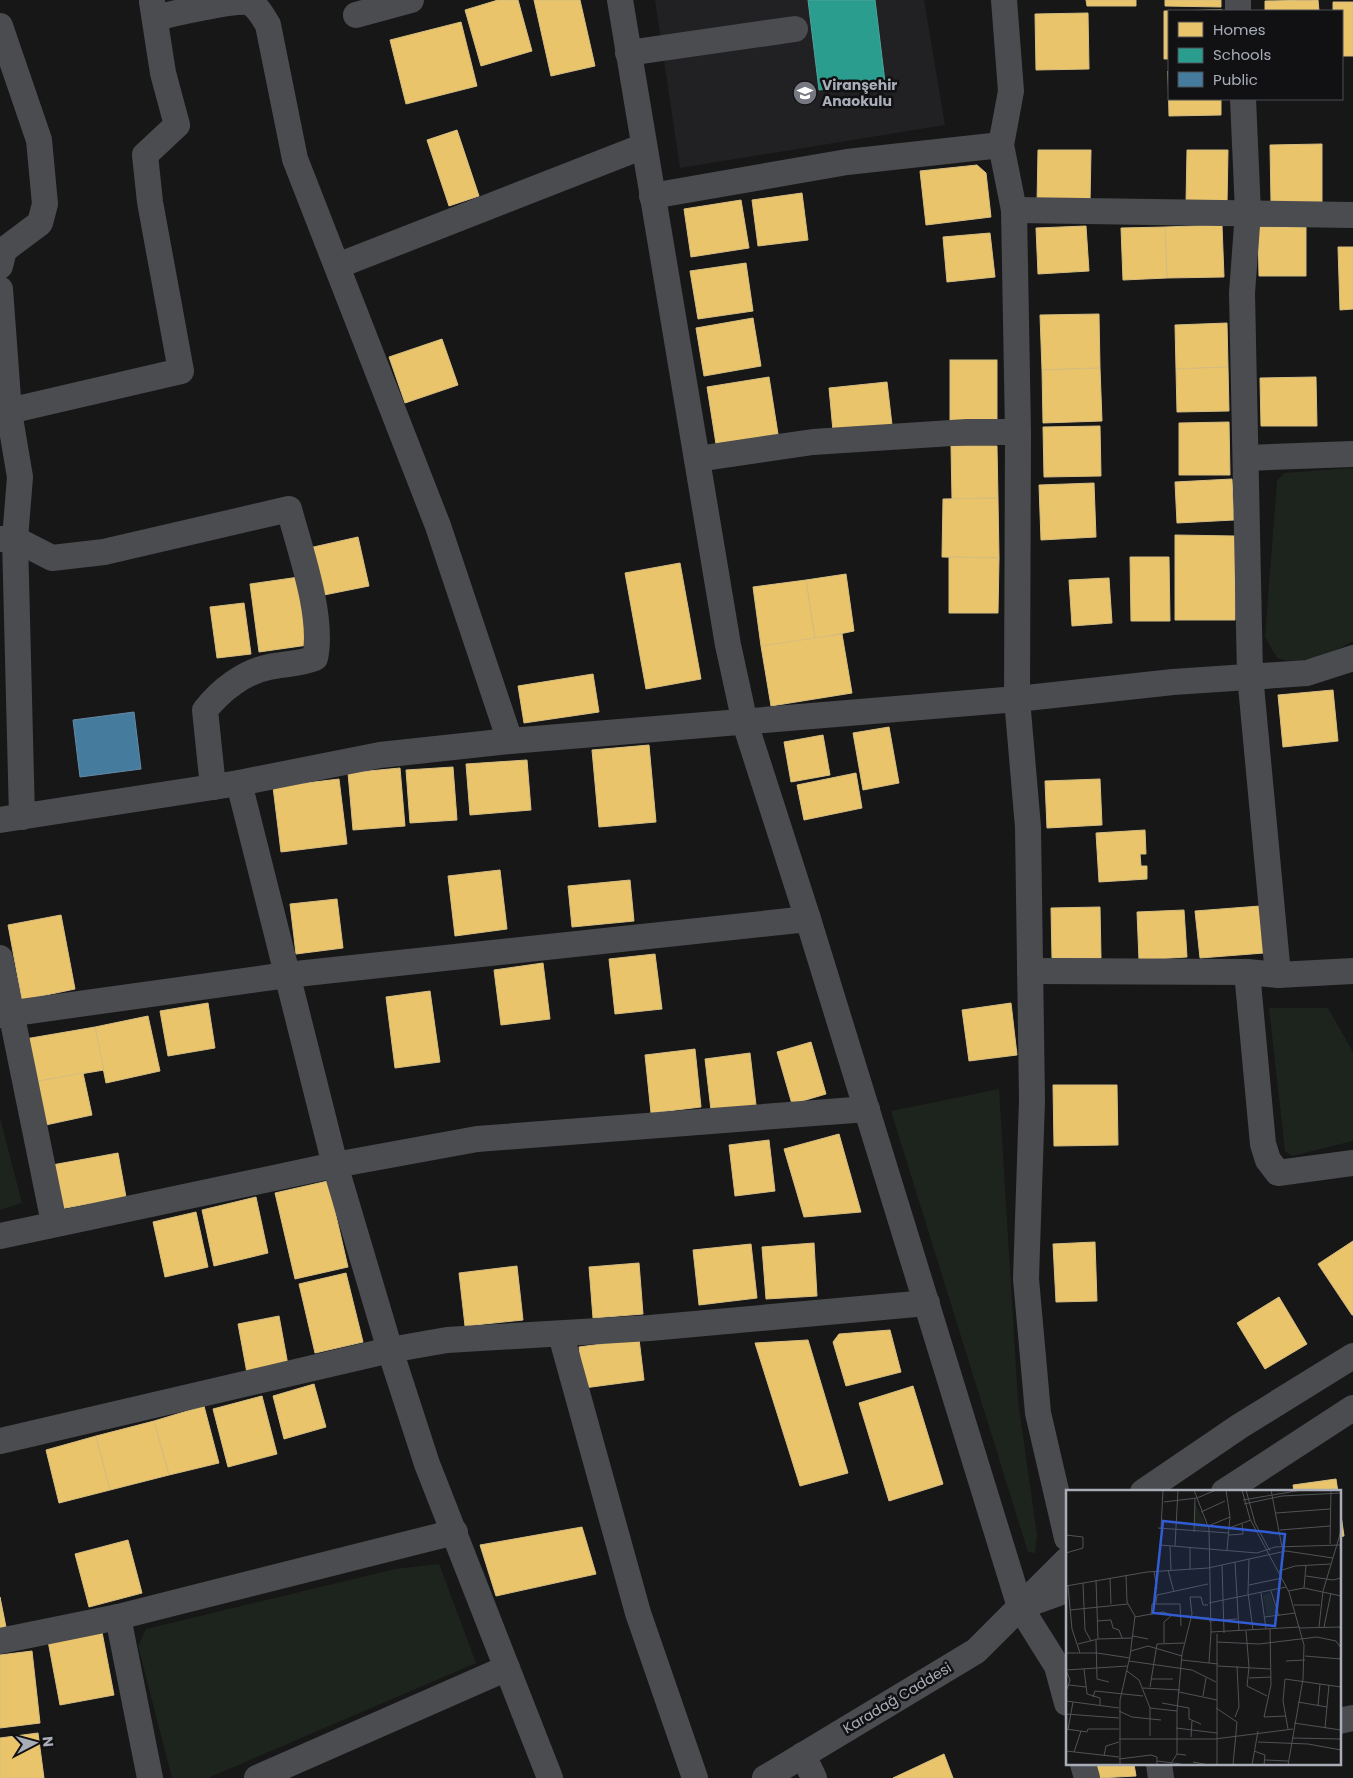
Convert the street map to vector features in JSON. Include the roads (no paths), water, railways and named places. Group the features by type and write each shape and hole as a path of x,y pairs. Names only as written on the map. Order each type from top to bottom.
{"street":[{"path":"356,15 411,0"},
{"path":"620,0 728,645 745,723 867,1109 1020,1607 1057,1666 1066,1699"},
{"path":"1004,0 1011,91 1001,145 1014,210 1018,432 1016,699 1028,827 1032,1100 1026,1279 1038,1413 1066,1534"},
{"path":"5,413 181,371 150,202 145,155 177,125 163,73 154,9 225,1 247,1 257,8 268,25 295,159 438,526 510,741"},
{"path":"0,26 39,140 45,204 40,223 4,250 0,266"},
{"path":"628,53 795,29"},
{"path":"1242,100 1248,212 1242,293 1250,675 1278,975"},
{"path":"652,196 847,162 1001,145"},
{"path":"337,266 644,146"},
{"path":"1014,210 1353,215"},
{"path":"0,289 5,413 20,477 8,539 11,819 239,783 380,755 510,741 745,723 1016,699 1250,675 1307,673 1352,661"},
{"path":"697,459 813,442 967,432 1018,432"},
{"path":"1246,458 1353,454"},
{"path":"8,539 52,558 104,552 289,509 311,593 318,645 315,658 303,663 268,667 244,675 205,710 213,787"},
{"path":"239,783 335,1165 390,1350 427,1464 550,1778"},
{"path":"5,1014 286,975 808,920"},
{"path":"0,958 5,1014 54,1223"},
{"path":"1030,971 1247,972 1278,975 1351,976"},
{"path":"1247,972 1263,1144 1268,1160 1278,1173 1353,1163"},
{"path":"0,1236 54,1223 335,1165 477,1138 867,1109"},
{"path":"0,1441 390,1350 447,1340 560,1335 927,1302"},
{"path":"560,1335 638,1613 695,1778"},
{"path":"1146,1490 1240,1426 1353,1356"},
{"path":"1227,1490 1353,1408"},
{"path":"0,1641 118,1617 455,1532"},
{"name":"Karadağ Caddesi","path":"765,1778 808,1767 976,1651 1066,1561"},
{"path":"1020,1607 1066,1590"},
{"path":"118,1617 150,1778"},
{"path":"258,1778 507,1668"},
{"path":"1340,1721 1353,1718"}],"place":[{"name":"Viranşehir Anaokulu","path":"805,93"}]}
